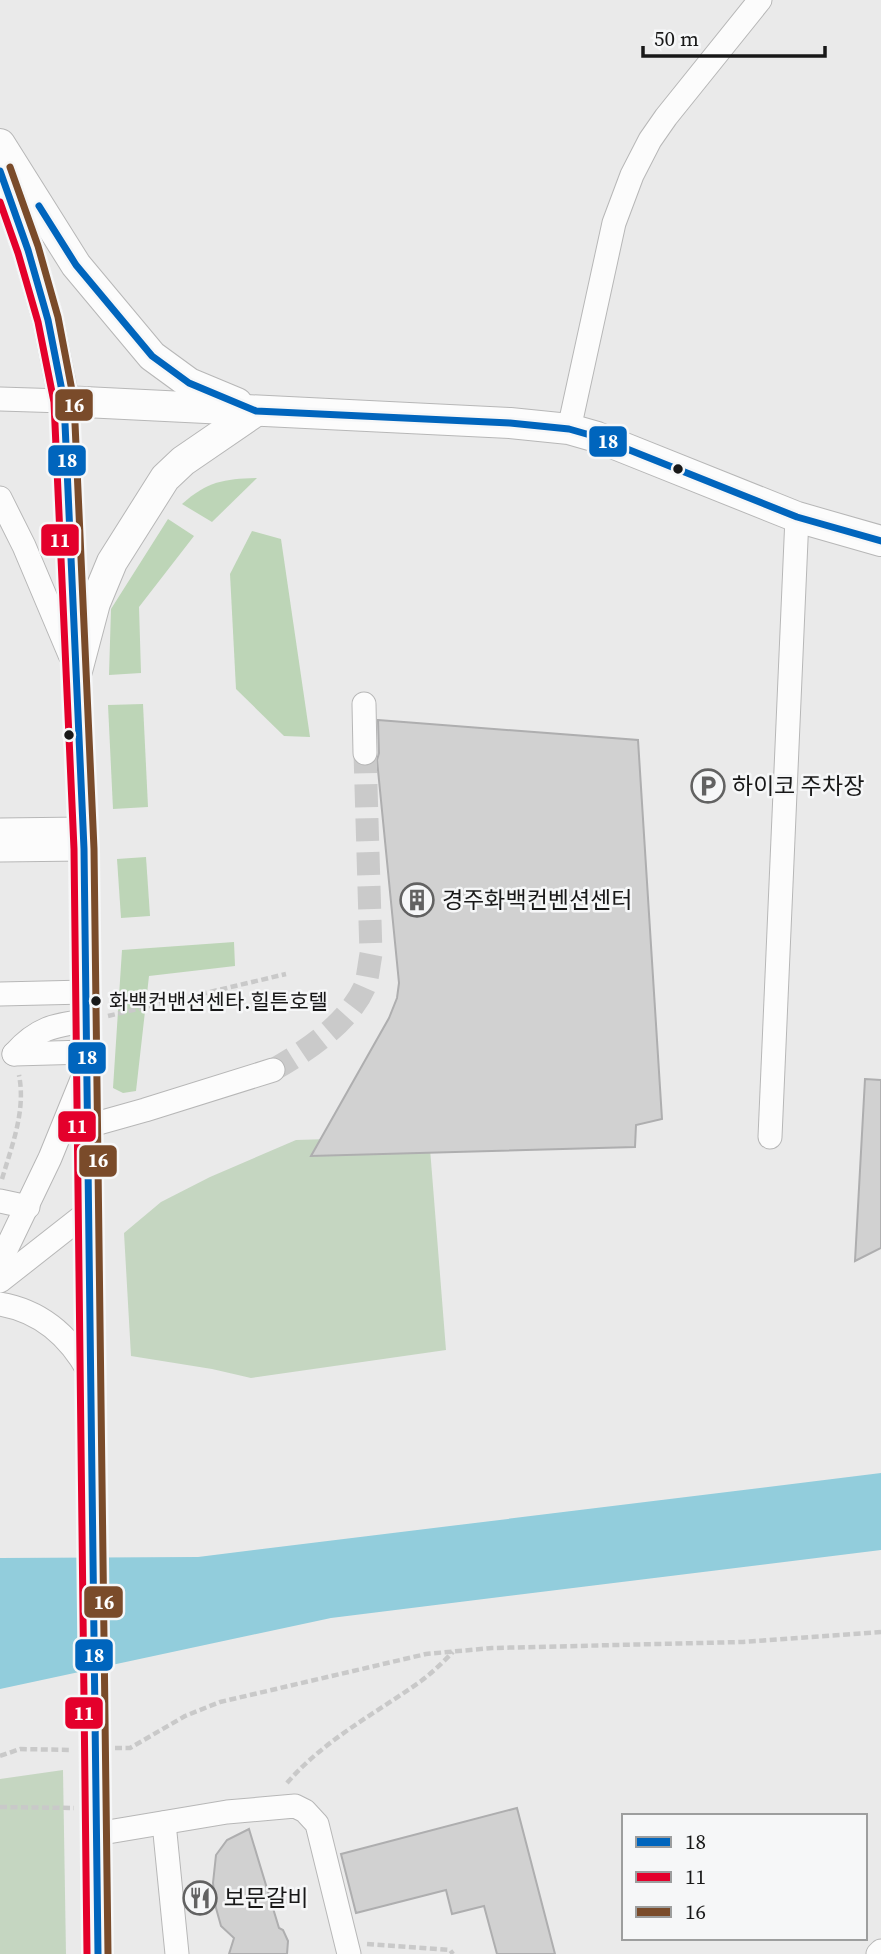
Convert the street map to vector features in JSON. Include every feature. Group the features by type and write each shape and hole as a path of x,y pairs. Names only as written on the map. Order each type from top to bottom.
{"main road":[{"path":"0,144 76,265 152,356 189,383 256,411"},
{"path":"0,171 28,250 48,320 64,401 510,423 569,429 597,437 797,517 881,541"},
{"path":"77,671 95,603 112,562 165,478 183,461 256,411"}],"street":[{"path":"569,429 614,223 632,175 650,140 666,117 760,0"},
{"path":"0,399 64,401 84,839 98,1954"},
{"path":"0,498 24,546 77,671"},
{"path":"770,1137 797,517"},
{"path":"364,704 365,753"},
{"path":"0,830 84,839"},
{"path":"0,850 84,839"},
{"path":"0,994 86,992"},
{"path":"14,1054 38,1031 54,1025 86,1021"},
{"path":"14,1054 87,1060"},
{"path":"0,1262 29,1206 87,1060"},
{"path":"88,1126 273,1070"},
{"path":"0,1201 29,1206"},
{"path":"0,1281 89,1211"},
{"path":"0,1304 31,1313 64,1337 77,1350 90,1375"},
{"path":"96,1834 227,1812 296,1806 317,1824 347,1948"},
{"path":"164,1823 177,1954"}],"path":[{"path":"86,1021 286,974"},
{"path":"0,1185 16,1134 22,1089 14,1054"},
{"path":"105,1749 130,1748 186,1716 219,1702 426,1654 492,1648 743,1642 881,1632"},
{"path":"276,1808 286,1784 301,1767 336,1737 423,1679 454,1652"},
{"path":"0,1756 20,1749 80,1749"},
{"path":"0,1807 95,1808"},
{"path":"347,1948 450,1950 453,1954"}],"green space":[{"path":"257,478 212,522 182,504 208,486 235,479"},
{"path":"168,519 194,536 139,607 141,673 109,675 111,609"},
{"path":"252,531 281,539 310,737 284,736 236,689 230,574"},
{"path":"143,704 148,807 113,809 108,705"},
{"path":"146,857 150,916 121,918 117,859"},
{"path":"234,942 235,966 149,976 136,1091 123,1093 113,1088 122,950"},
{"path":"429,1136 446,1350 251,1378 131,1356 124,1233 161,1202 210,1177 296,1140"},
{"path":"63,1770 66,1954 0,1954 0,1779"}],"water":[{"path":"881,1473 881,1550 331,1618 0,1689 0,1558 198,1557"}],"building":[{"path":"378,720 638,740 662,1119 636,1125 635,1147 311,1156 389,1018 397,998 399,983 377,760"},
{"path":"865,1079 881,1080 881,1248 855,1261"},
{"path":"517,1808 555,1954 497,1954 484,1906 452,1914 446,1890 356,1913 341,1854"},
{"path":"249,1829 279,1928 283,1930 288,1941 287,1954 229,1954 234,1938 221,1926 216,1908 213,1883 216,1855 227,1840"}],"tunnel":[{"path":"273,1070 312,1045 338,1024 365,986 371,954 365,753"}],"transit line":[{"name":"16","path":"10,167 38,246 58,317 74,401 94,849 108,1954"},
{"name":"18","path":"0,171 28,250 48,320 64,401 84,849 98,1954"},
{"name":"11","path":"0,202 38,322 54,402 74,849 87,1954"},
{"name":"18","path":"39,206 76,265 152,356 189,383 256,411 510,423 569,429 597,437 797,517 881,541"}],"place":[{"name":"하이코 주차장","path":"708,786"},
{"name":"경주화백컨벤션센터","path":"417,900"},
{"name":"화백컨밴션센타.힐튼호텔","path":"96,1001"},
{"name":"보문갈비","path":"200,1898"}]}
